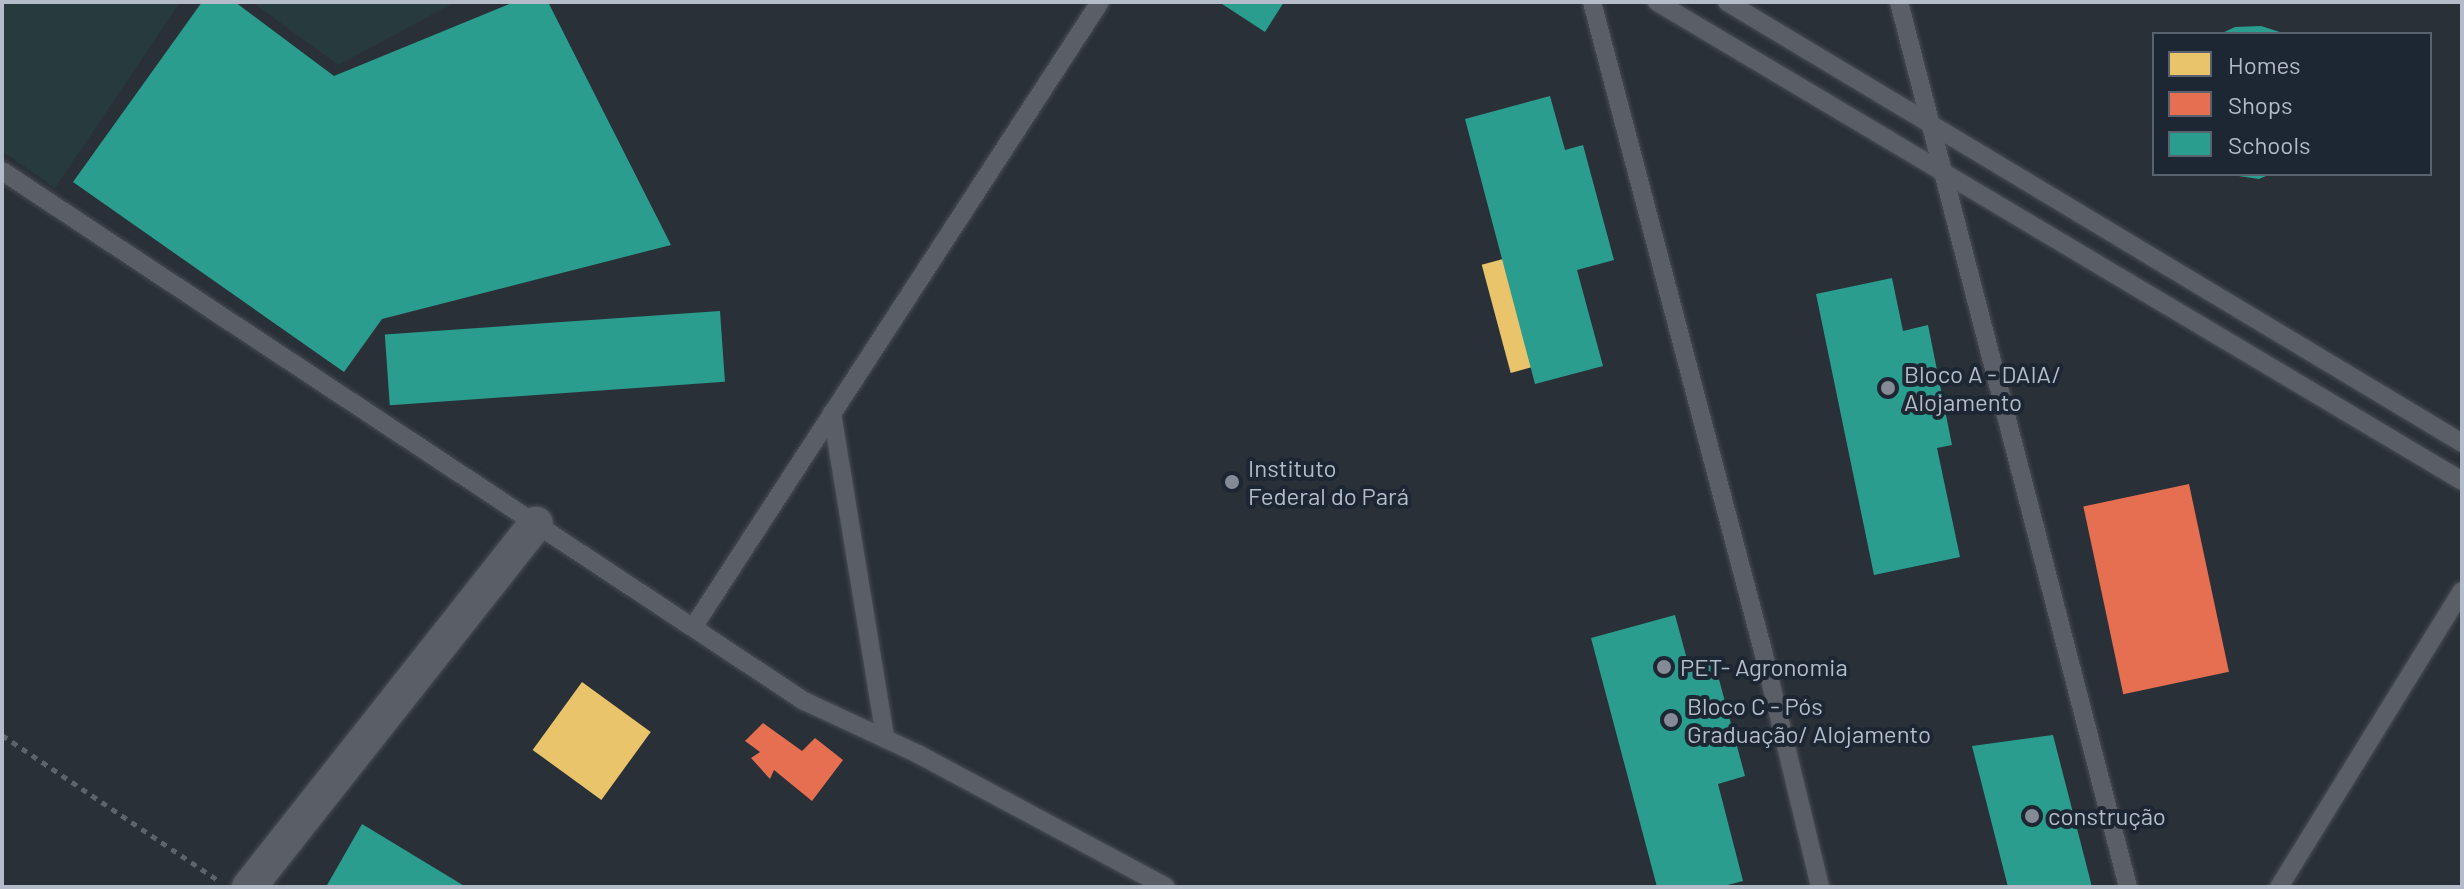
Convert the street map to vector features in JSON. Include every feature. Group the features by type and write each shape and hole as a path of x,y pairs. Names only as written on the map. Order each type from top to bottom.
{"street":[{"path":"249,887 536,524"}],"lane":[{"path":"694,626 1100,2"},
{"path":"1592,2 1763,651 1820,887"},
{"path":"1657,2 2462,481"},
{"path":"1727,2 2462,443"},
{"path":"1899,2 2128,887"},
{"path":"2,171 804,701 885,737 1166,887"},
{"path":"832,413 885,737"},
{"path":"2279,887 2462,591"}],"path":[{"path":"2,735 229,887"}],"green space":[{"path":"2,2 180,2 55,188 2,151"},
{"path":"252,2 456,2 338,65"}],"building: Homes":[{"path":"1559,244 1588,352 1511,373 1482,265"},
{"path":"582,682 651,732 601,800 533,750"}],"building: Shops":[{"path":"2189,484 2229,672 2123,694 2083,506"},
{"path":"763,723 802,751 815,738 843,760 812,801 774,770 770,779 751,758 760,752 745,741"}],"building: Schools":[{"path":"202,2 235,2 334,76 514,2 548,2 671,245 382,319 344,372 73,182"},
{"path":"1219,2 1284,2 1265,32"},
{"path":"2261,26 2280,32 2224,32 2235,27"},
{"path":"1550,96 1565,150 1583,145 1614,260 1577,270 1603,366 1535,384 1465,119"},
{"path":"2239,176 2266,176 2259,179"},
{"name":"Bloco A - DAIA/ Alojamento","path":"1892,278 1903,331 1928,325 1952,445 1937,448 1960,557 1874,575 1816,294"},
{"path":"720,311 725,382 390,405 385,334"},
{"name":"Bloco C - Pós Graduação/ Alojamento","path":"1675,615 1688,663 1713,657 1745,776 1718,784 1743,881 1720,887 1657,887 1591,638"},
{"name":"construção","path":"2053,735 2092,887 2008,887 1972,746"},
{"path":"362,824 466,887 326,887"}],"place":[{"name":"Bloco A - DAIA/ Alojamento","path":"1888,388"},
{"name":"Instituto Federal do Pará","path":"1232,482"},
{"name":"PET- Agronomia","path":"1664,667"},
{"name":"Bloco C - Pós Graduação/ Alojamento","path":"1671,720"},
{"name":"construção","path":"2032,816"}]}
